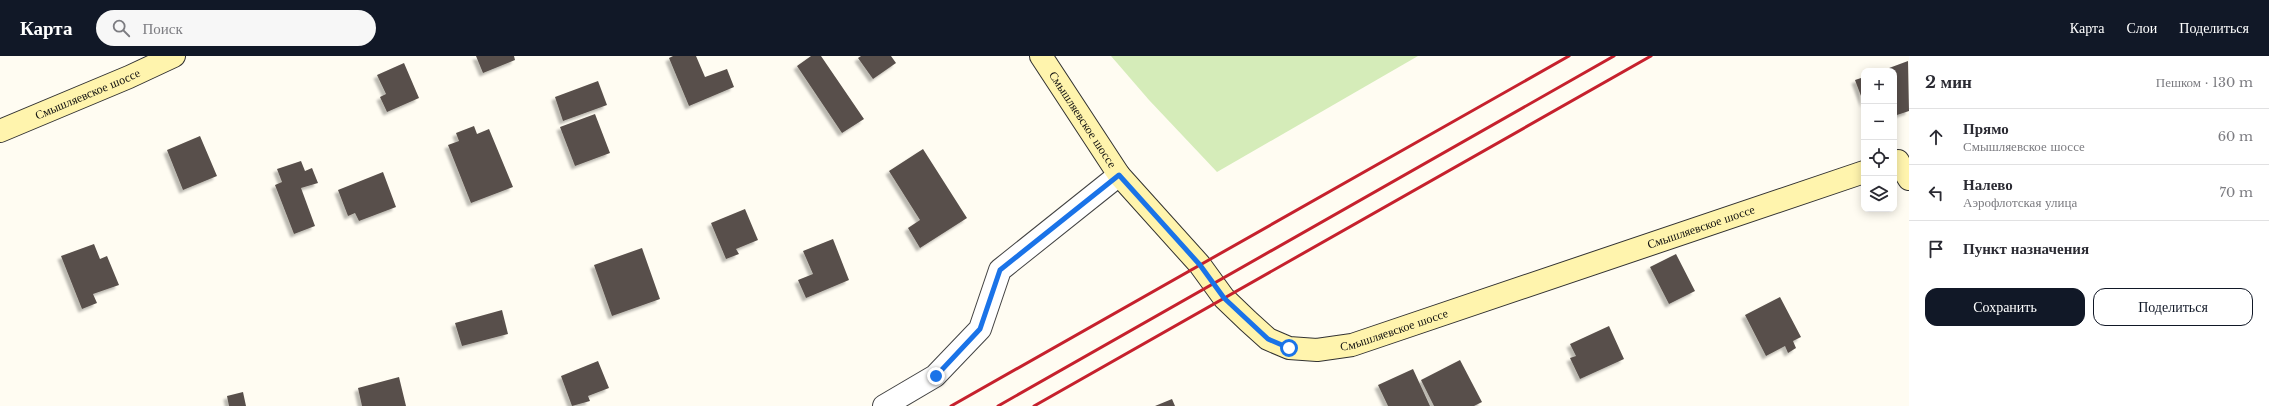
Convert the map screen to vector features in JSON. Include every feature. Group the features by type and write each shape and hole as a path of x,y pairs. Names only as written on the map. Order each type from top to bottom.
{"street":[{"name":"Смышляевское шоссе","path":"0,131 129,77 174,56"},
{"name":"Смышляевское шоссе","path":"1041,56 1119,175 1200,265 1224,298 1268,339 1289,348 1317,350 1352,345 1861,173"},
{"path":"1900,160 1909,179"},
{"path":"884,406 936,376 980,329 1000,270 1119,175"}],"green space":[{"path":"1111,56 1418,56 1217,172 1149,100"}],"building":[{"path":"476,56 514,56 515,60 483,73"},
{"path":"673,56 696,56 705,77 727,69 734,87 689,106 669,58"},
{"path":"811,56 821,56 864,119 842,133 797,66"},
{"path":"861,56 891,56 896,63 873,79 858,58"},
{"path":"1908,61 1909,111 1897,115 1897,68 1889,68"},
{"path":"404,63 419,98 387,112 380,97 386,94 377,75"},
{"path":"1861,78 1861,96 1855,80"},
{"path":"598,81 607,105 563,121 555,97"},
{"path":"595,114 610,153 575,166 560,127"},
{"path":"474,126 477,134 489,129 513,187 471,203 448,145 459,141 456,133"},
{"path":"200,136 217,176 183,190 167,150"},
{"path":"923,149 967,218 920,248 908,228 920,220 889,171"},
{"path":"301,161 305,171 312,168 318,183 301,188 315,226 294,234 275,185 282,182 277,169"},
{"path":"383,172 396,207 359,221 355,213 348,216 338,190"},
{"path":"745,209 758,240 736,249 739,254 726,259 711,223"},
{"path":"833,239 849,280 806,298 798,280 813,274 803,251"},
{"path":"94,244 100,259 107,256 119,285 93,294 97,303 82,309 61,256"},
{"path":"642,248 660,299 612,316 594,265"},
{"path":"1676,254 1695,291 1669,304 1650,267"},
{"path":"1780,297 1801,337 1793,341 1796,348 1788,353 1785,346 1766,356 1745,315"},
{"path":"502,310 508,334 462,346 455,323"},
{"path":"1609,326 1624,359 1580,379 1570,358 1576,356 1570,344"},
{"path":"1460,360 1482,402 1474,406 1434,406 1421,380"},
{"path":"598,361 609,388 588,396 590,401 572,406 561,376"},
{"path":"1413,369 1430,406 1388,406 1378,385"},
{"path":"399,377 406,406 362,406 358,388"},
{"path":"243,392 246,406 229,406 227,396"},
{"path":"1172,399 1175,406 1155,406"}],"railway":[{"path":"951,406 1569,56"},
{"path":"998,406 1614,56"},
{"path":"1034,406 1651,56"}],"route":[{"path":"936,376 980,329 1000,270 1119,175 1200,265 1212,284 1224,298 1268,339 1289,348"}]}
